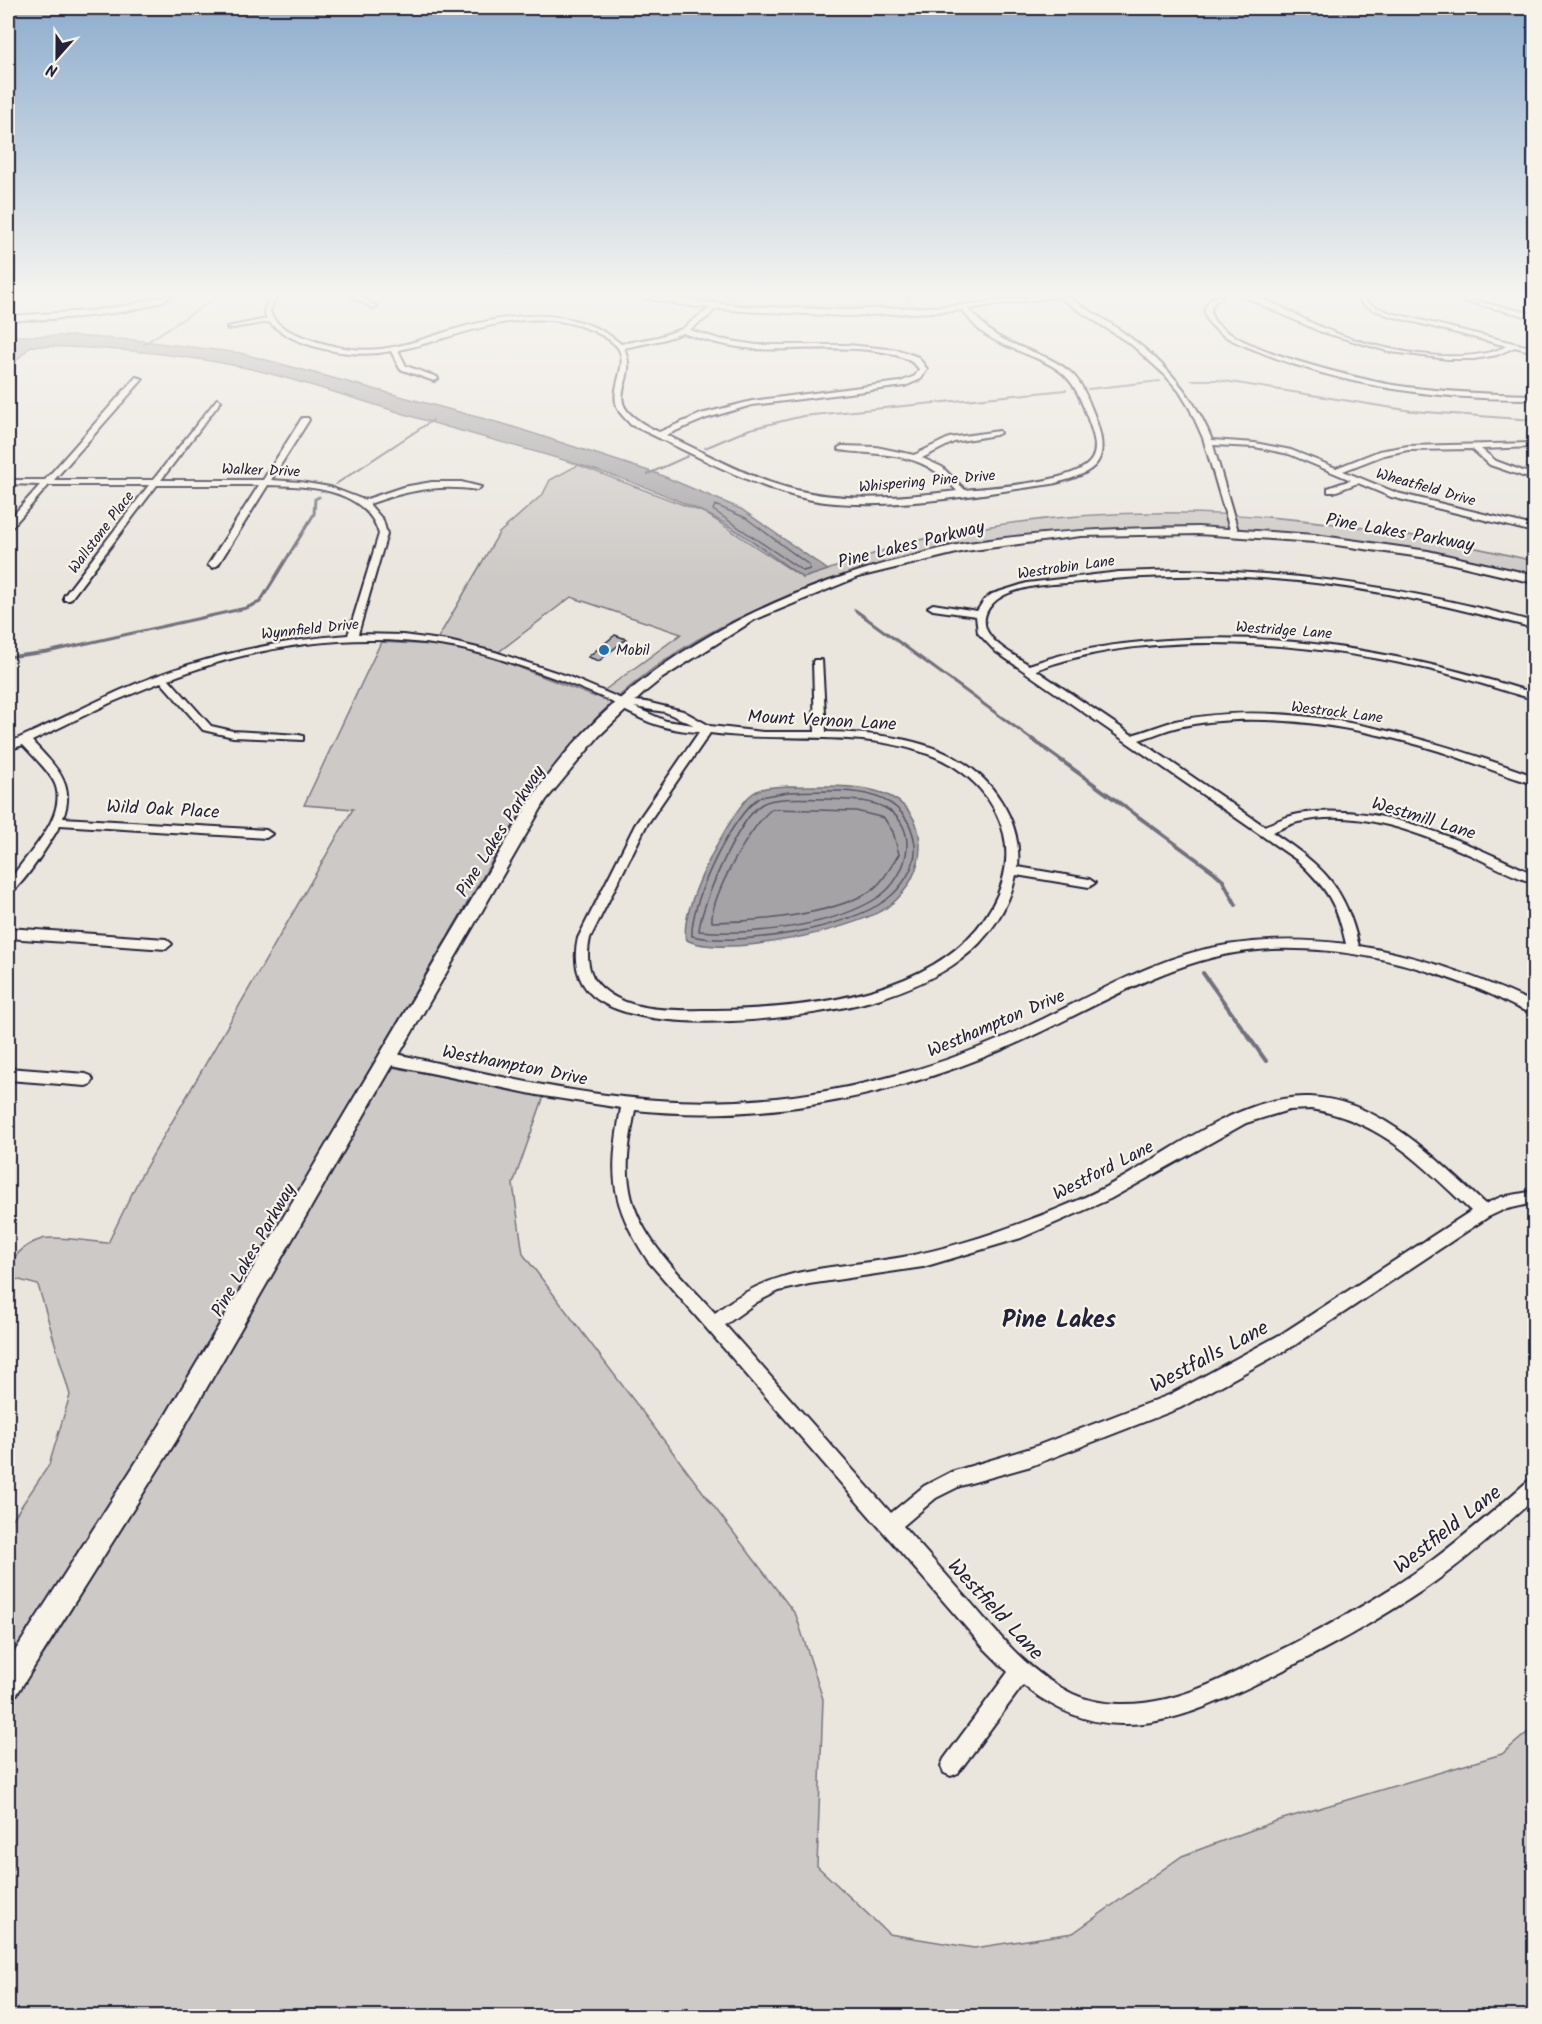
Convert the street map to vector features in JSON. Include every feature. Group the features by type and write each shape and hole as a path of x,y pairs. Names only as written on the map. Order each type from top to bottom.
{"street":[{"path":"8,525 129,390"},
{"name":"Whispering Pine Drive","path":"618,390 618,405 634,423 771,486 812,497 878,502 1068,478 1092,464 1099,454 1101,445 1080,390"},
{"path":"658,435 704,416 752,403 851,390"},
{"path":"1180,390 1190,402 1208,442 1234,531"},
{"path":"1418,390 1472,396 1534,397"},
{"name":"Wallstone Place","path":"67,598 218,401"},
{"path":"213,565 305,420"},
{"path":"916,457 952,440 996,433"},
{"name":"Wheatfield Drive","path":"1208,442 1284,450 1404,498 1534,529"},
{"path":"1337,470 1400,449 1534,445"},
{"path":"1473,446 1493,463 1534,478"},
{"path":"842,448 878,449 916,457 944,472 963,493"},
{"name":"Walker Drive","path":"8,482 48,480 265,482 317,486 343,493 363,503 380,523 383,539 352,639"},
{"path":"1331,490 1358,480"},
{"path":"363,503 426,484 445,483 477,487"},
{"name":"Pine Lakes Parkway","path":"8,1685 168,1433 540,798 564,766 625,703 679,659 746,620 822,588 889,566 959,549 1049,535 1143,530 1234,531 1386,547 1534,579"},
{"name":"Westrobin Lane","path":"981,614 986,604 998,595 1030,586 1116,575 1210,573 1305,579 1379,589 1446,602 1534,625"},
{"path":"933,607 981,614 980,624 987,639 1301,857 1329,885 1345,915 1354,950"},
{"name":"Wynnfield Drive","path":"8,747 162,677 255,650 352,639 421,640 478,650 625,703"},
{"name":"Westridge Lane","path":"1028,669 1074,655 1138,645 1204,641 1267,642 1395,658 1458,673 1534,696"},
{"path":"818,662 821,736"},
{"path":"162,677 207,728 233,734 299,738"},
{"name":"Mount Vernon Lane","path":"625,703 638,714 666,724 760,735 896,741 933,752 960,766 987,789 1002,809 1012,847 1012,870 1000,905 978,937 938,967 887,991 789,1011 723,1016 653,1012 614,1003 594,989 584,974 580,956 584,938 641,825 708,729"},
{"name":"Westrock Lane","path":"1131,739 1167,726 1200,722 1263,719 1326,723 1432,744 1534,780"},
{"path":"8,890 57,821 63,801 61,785 25,740"},
{"name":"Westmill Lane","path":"1265,830 1290,819 1312,814 1363,817 1432,836 1534,879"},
{"name":"Wild Oak Place","path":"57,821 266,834"},
{"path":"1012,870 1089,883"},
{"path":"8,933 166,944"},
{"name":"Westhampton Drive","path":"387,1058 553,1092 629,1104 706,1107 763,1104 863,1089 966,1059 1149,973 1192,957 1264,945 1354,950 1433,968 1487,987 1534,1009"},
{"path":"8,1074 86,1080"},
{"name":"Westford Lane","path":"713,1324 748,1298 782,1283 919,1260 1032,1226 1126,1184 1255,1111 1292,1102 1347,1110 1385,1128 1402,1140 1483,1212"},
{"name":"Westfield Lane","path":"629,1104 620,1167 623,1202 630,1218 654,1256 1021,1671 1066,1701 1099,1712 1156,1712 1200,1699 1319,1641 1404,1592 1494,1524 1534,1487"},
{"name":"Westfalls Lane","path":"890,1525 925,1495 957,1478 1031,1457 1174,1402 1289,1339 1483,1212 1507,1202 1534,1197"},
{"path":"951,1766 1021,1671"}],"shaded area":[{"path":"578,465 705,513 803,578 912,542 1004,524 1080,516 1156,513 1232,515 1308,521 1384,531 1459,544 1534,561 1534,576 1445,557 1355,542 1265,532 1175,528 1085,531 996,541 907,558 819,585 769,604 721,627 653,668 615,700 583,732 554,767 515,822 150,1443 8,1664 8,1526 49,1465 70,1395 38,1285 8,1277 10,1264 24,1248 42,1239 65,1238 108,1243 140,1177 353,809 304,805 381,642 434,645 499,533 543,494 550,480","holes":["571,597 681,634 595,697 492,657"]},
{"path":"392,1067 544,1096 513,1184 523,1254 796,1615 823,1699 817,1866 889,1934 974,1948 1073,1933 1182,1856 1276,1821 1502,1754 1534,1727 1534,2016 8,2016 8,1706 48,1648 168,1452"}],"water":[{"path":"327,390 379,390 507,425 658,474 741,509 828,570 803,578 731,527 672,498 570,462"},
{"path":"769,787 860,788 882,793 899,802 911,814 918,829 920,845 918,862 912,879 902,894 889,906 849,924 820,932 758,944 729,946 705,945 687,940 685,928 697,888 731,820 756,791"}],"building":[{"name":"Mobil","path":"615,635 626,639 599,661 588,657"}],"waterway":[{"path":"705,448 750,429 803,416 1061,390"},
{"path":"1283,390 1412,411 1534,420"},
{"path":"336,484 433,420"},
{"path":"648,474 688,456"},
{"path":"8,657 47,652 246,608 260,602 314,514 315,499 319,497"},
{"path":"855,610 1034,741"},
{"path":"1032,739 1214,872 1222,879 1236,905"},
{"path":"1203,973 1266,1061"}],"place":[{"name":"Mobil","path":"604,650"}],"district":[{"name":"Pine Lakes","path":"1059,1319"}]}
